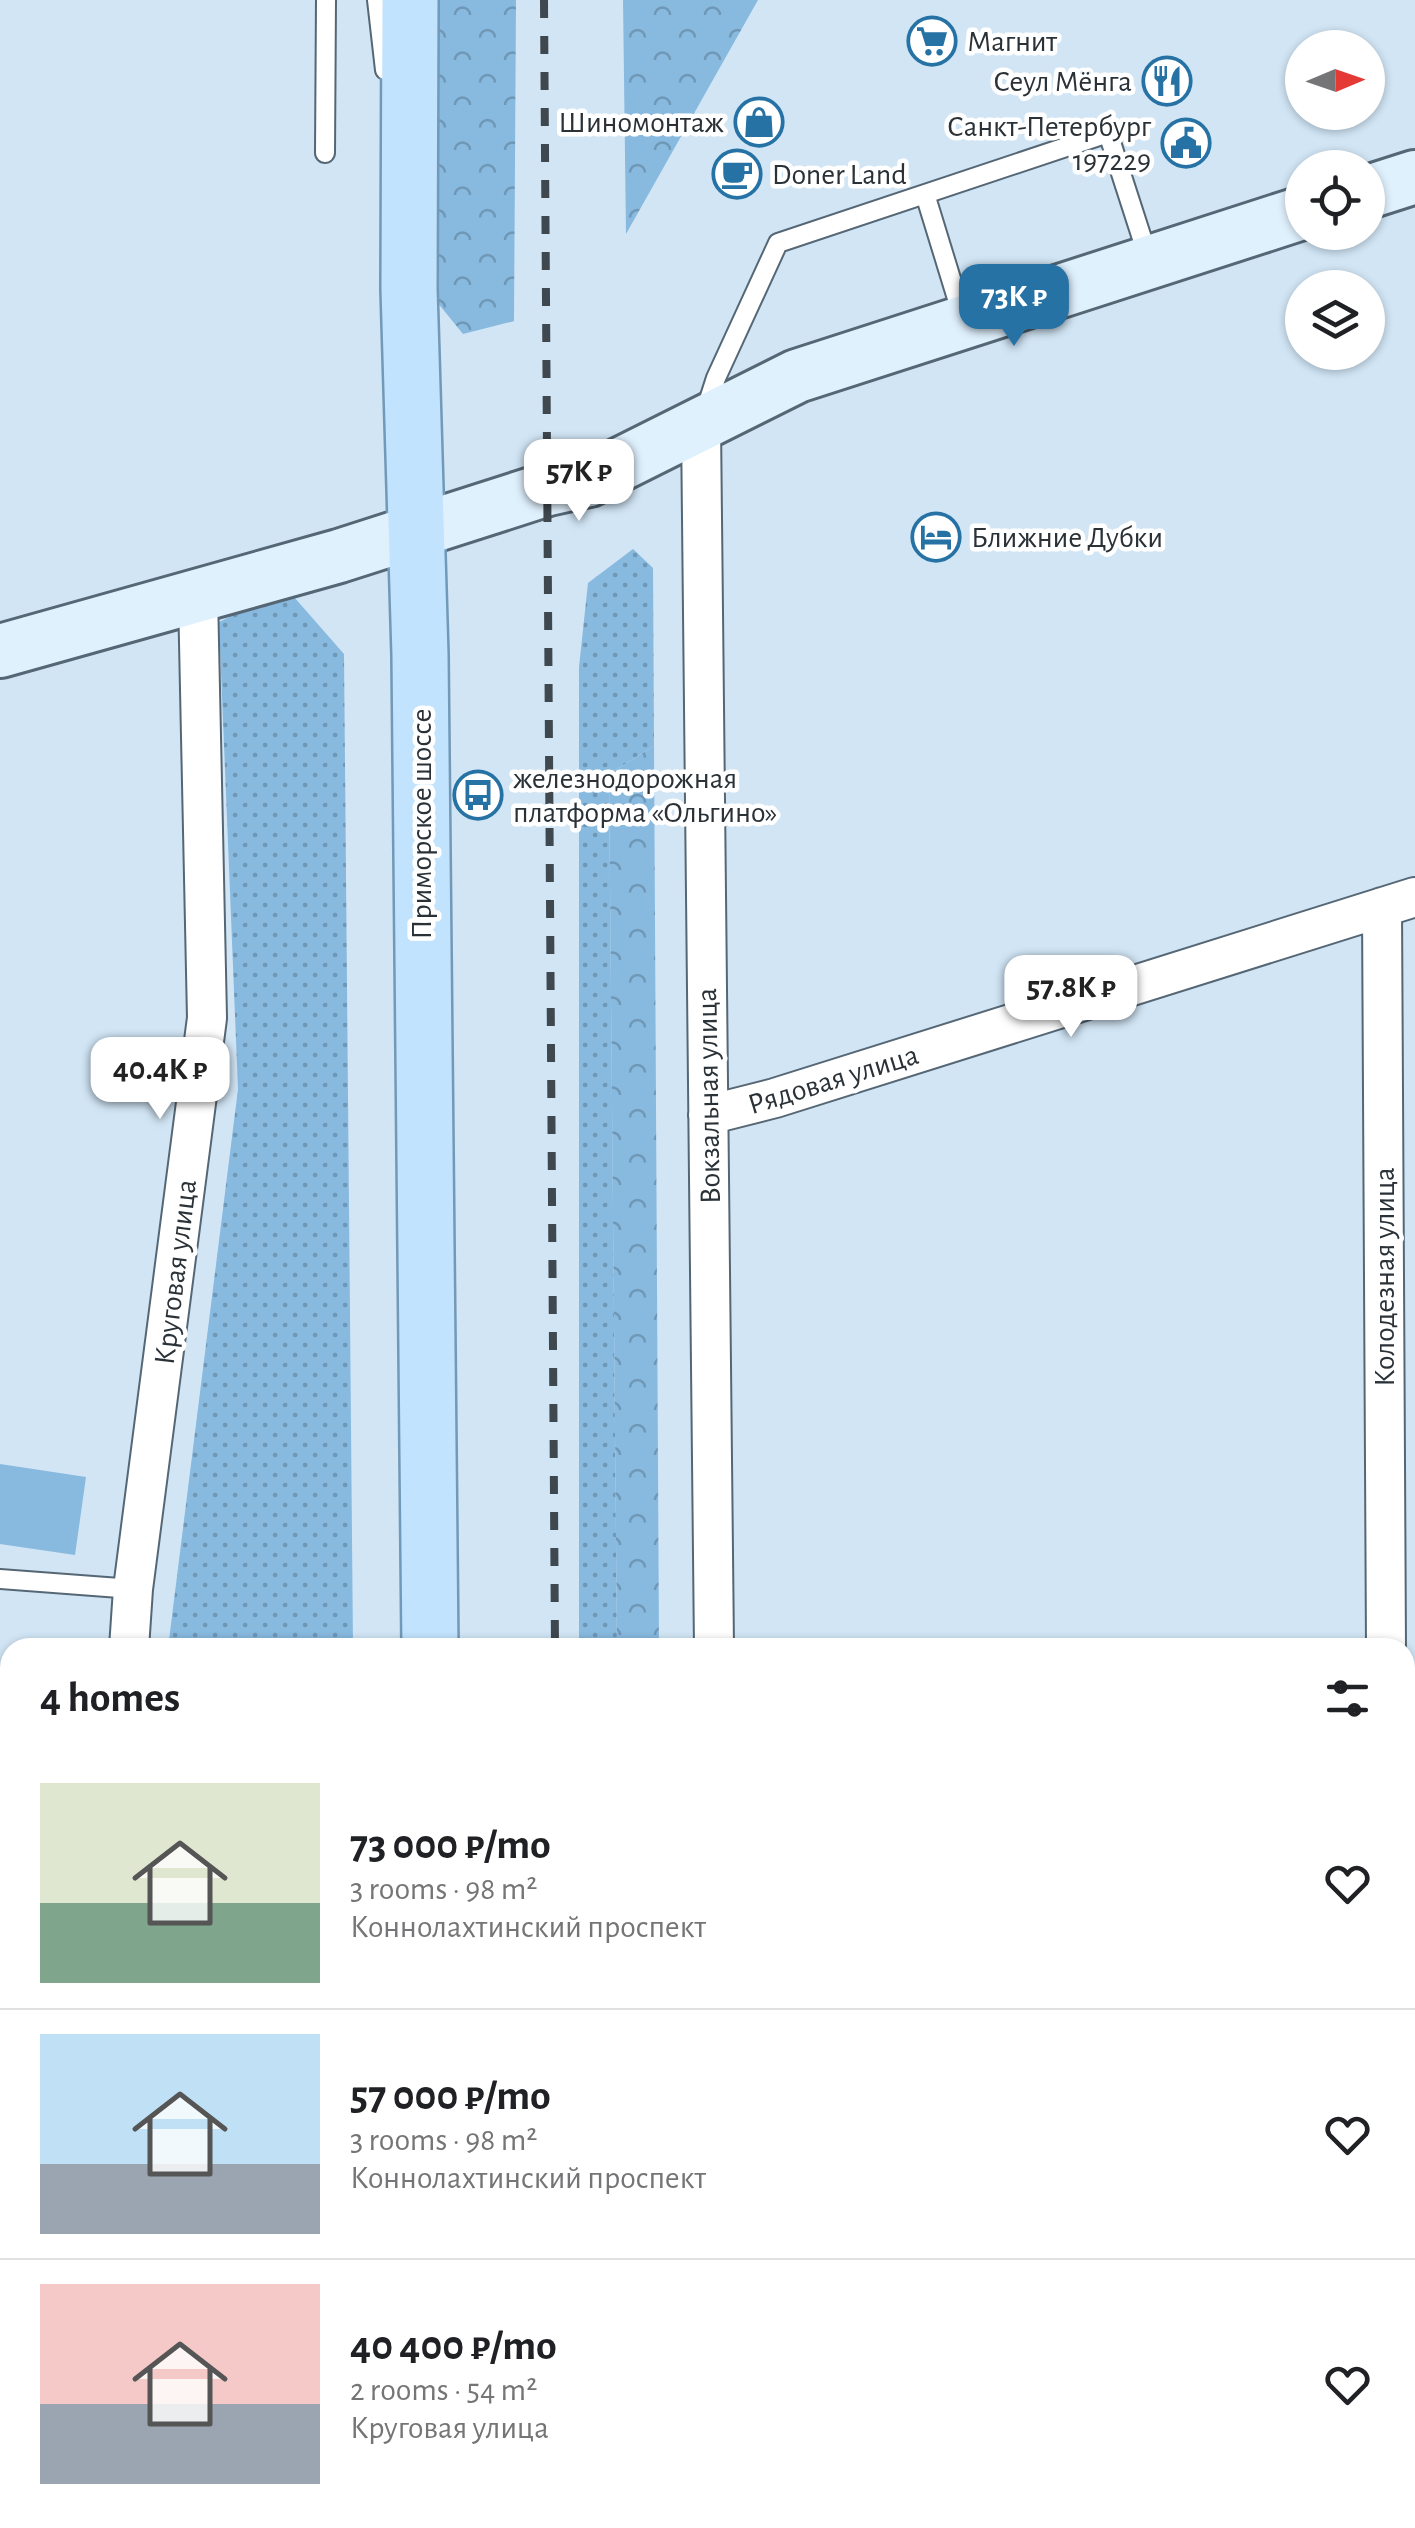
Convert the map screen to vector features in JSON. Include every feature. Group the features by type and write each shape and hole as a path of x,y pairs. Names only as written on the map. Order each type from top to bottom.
{"main road":[{"name":"Приморское шоссе","path":"410,0 409,289 418,530 430,1638"},
{"path":"1385,187 1415,177"},
{"path":"0,651 588,480 797,376 1285,218"}],"street":[{"name":"Вокзальная улица","path":"701,424 714,1638"},
{"name":"Круговая улица","path":"129,1638 208,1018 198,596"},
{"name":"Рядовая улица","path":"708,1115 775,1098 1398,902"},
{"name":"Колодезная улица","path":"1386,1638 1398,902"}],"lane":[{"path":"325,154 326,0"},
{"path":"377,0 409,289"},
{"path":"701,424 716,378 778,243 1108,134 1150,262"},
{"path":"926,194 964,321"},
{"path":"0,1579 133,1588"}],"green space":[{"path":"429,0 516,0 514,321 463,334 437,302 431,263"},
{"path":"623,0 758,0 626,234"},
{"path":"633,549 653,568 654,746 609,774 617,1638 579,1638 579,667 588,583"},
{"path":"287,589 344,654 353,1638 169,1638 238,1089 219,622"},
{"path":"654,746 659,1638 617,1638 609,774"},
{"path":"0,1464 86,1477 75,1555 0,1544"}],"railway":[{"path":"544,0 555,1638"}],"place":[{"name":"Магнит","path":"932,41"},
{"name":"Сеул Мёнга","path":"1167,81"},
{"name":"Шиномонтаж","path":"759,122"},
{"name":"Санкт-Петербург 197229","path":"1186,143"},
{"name":"Doner Land","path":"737,174"},
{"name":"Ближние Дубки","path":"936,537"},
{"name":"железнодорожная платформа «Ольгино»","path":"478,795"}]}
